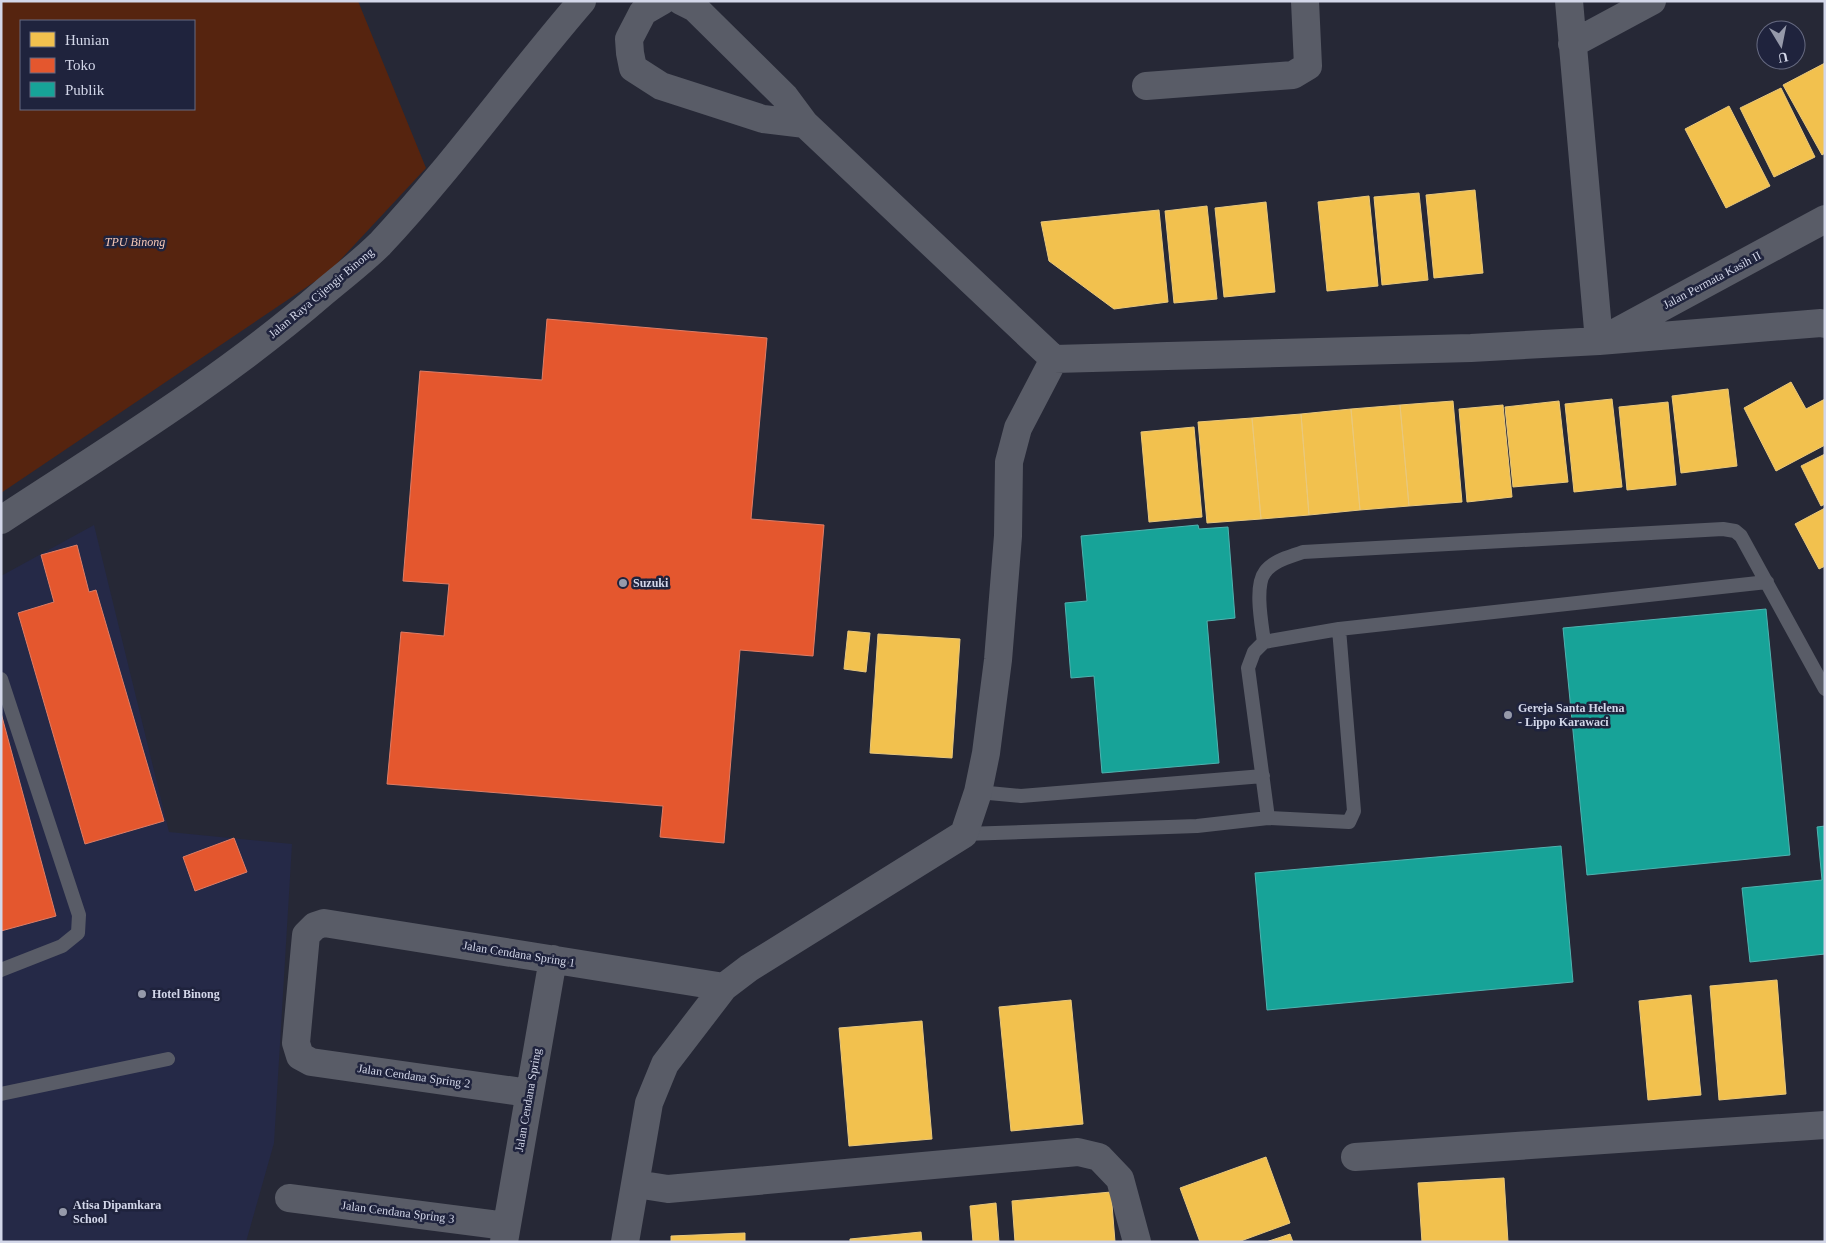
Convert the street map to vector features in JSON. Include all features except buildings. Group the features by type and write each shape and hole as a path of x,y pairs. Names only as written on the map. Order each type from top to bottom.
{"street":[{"name":"Jalan Raya Cijengir Binong","path":"1,520 204,386 284,326 379,245 470,139 542,47 582,1"},
{"path":"662,1 643,12 629,39 633,68 661,86 763,119 805,124"},
{"path":"681,1 695,8 785,97 805,124 1054,359 1471,348 1599,341 1825,324"},
{"path":"1146,86 1294,75 1308,66 1305,1"},
{"path":"1569,1 1599,341"},
{"path":"1572,44 1652,1"},
{"name":"Jalan Permata Kasih II","path":"1599,341 1825,219"},
{"path":"625,1242 649,1103 665,1064 724,987 749,968 964,834 978,792 986,753 998,660 1008,536 1009,462 1018,428 1054,359"},
{"name":"Jalan Cendana Spring 1","path":"300,1056 296,1043 306,935 315,926 324,922 724,987"},
{"name":"Jalan Cendana Spring","path":"505,1234 553,959"},
{"name":"Jalan Cendana Spring 2","path":"300,1056 311,1062 529,1093"},
{"path":"1354,1158 1825,1125"},
{"path":"636,1184 668,1189 1078,1152 1099,1157 1120,1180 1137,1242"},
{"name":"Jalan Cendana Spring 3","path":"289,1198 505,1234"}],"lane":[{"path":"1264,642 1259,598 1264,573 1279,561 1303,552 1724,529 1736,530 1767,582 1825,690"},
{"path":"1268,818 1248,668 1254,652 1264,642 1339,629 1767,582"},
{"path":"964,834 1197,826 1268,818 1349,822 1353,817 1354,811 1339,629"},
{"path":"1,678 79,915 78,933 62,946 1,970"},
{"path":"978,792 1021,796 1263,776"},
{"path":"1,1094 168,1059"}],"shaded area":[{"name":"Hotel Binong","path":"94,525 169,832 292,844 274,1143 246,1242 1,1242 1,576"}],"green space":[{"name":"TPU Binong","path":"1,1 358,1 426,168 329,272 1,493"}],"place":[{"name":"Suzuki","path":"623,583"},
{"name":"Gereja Santa Helena - Lippo Karawaci","path":"1508,715"},
{"name":"Hotel Binong","path":"142,994"},
{"name":"Atisa Dipamkara School","path":"63,1212"}]}
